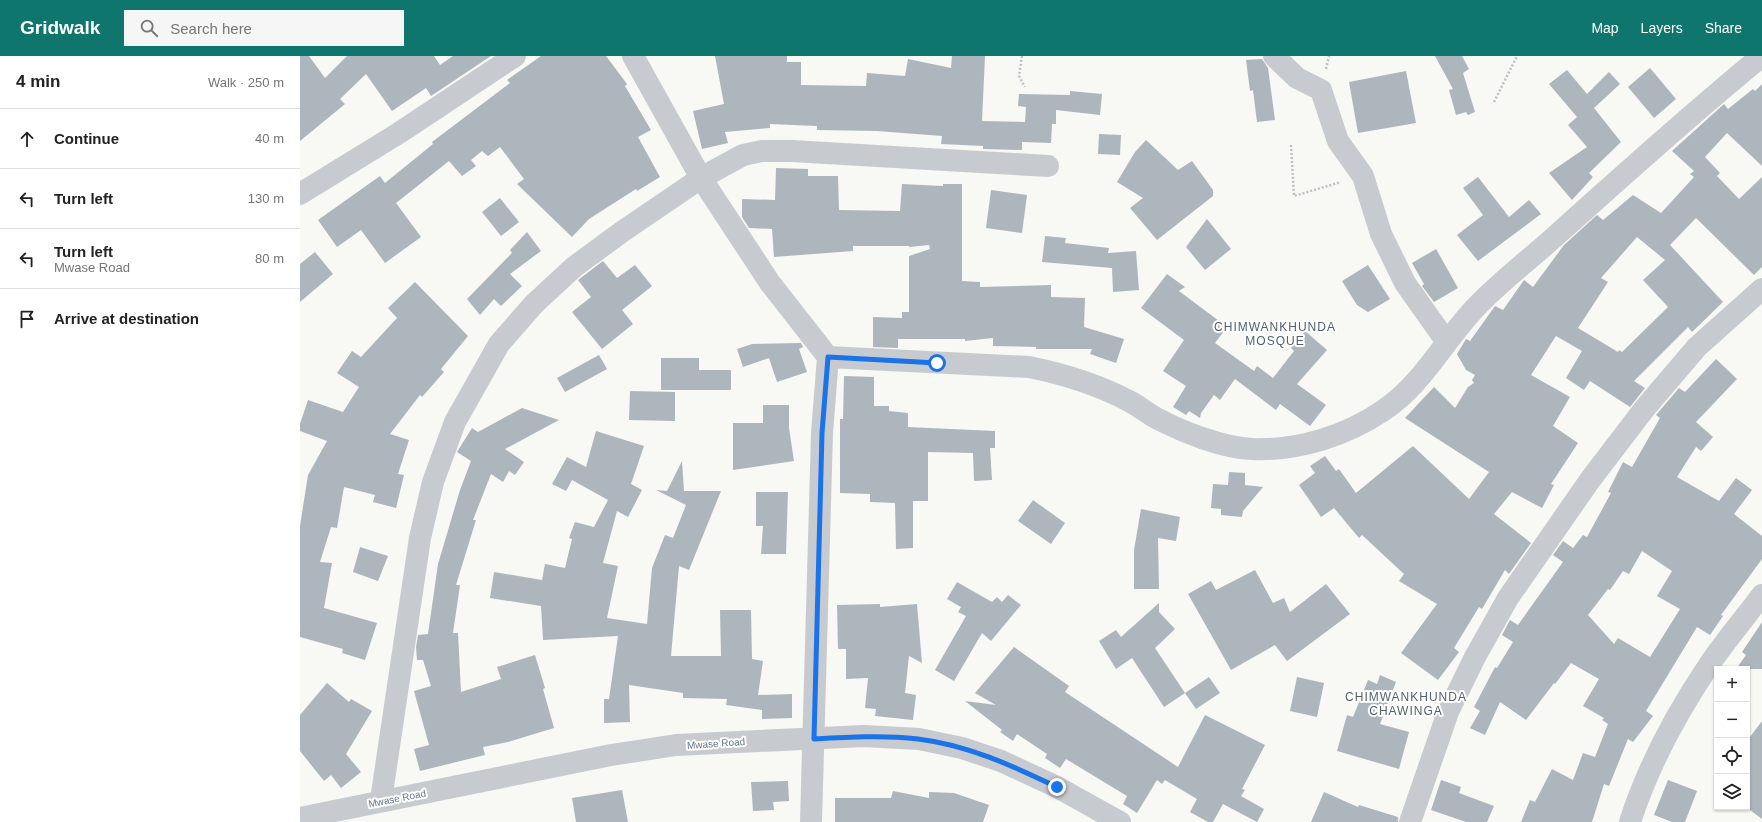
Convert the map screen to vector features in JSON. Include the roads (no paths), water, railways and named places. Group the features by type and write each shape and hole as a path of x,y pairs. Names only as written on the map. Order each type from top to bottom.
{"street":[{"path":"300,194 399,132 515,56"},
{"path":"633,56 701,178 770,283 828,357 822,433 811,822"},
{"path":"1274,56 1297,78 1321,90 1338,141 1363,176 1381,234 1404,283 1446,341"},
{"path":"828,357 1029,367 1057,373 1083,381 1131,402 1157,419 1192,433 1221,443 1251,449 1296,446 1346,432 1383,411 1403,396 1446,341 1477,307 1517,269 1699,107 1762,56"},
{"path":"381,800 420,538 433,482 455,422 499,344 534,304 574,267 623,231 701,178 743,155 762,151 792,151 1048,166"},
{"path":"1410,822 1448,712 1475,656 1508,598 1590,480 1645,408 1696,347 1762,289"},
{"path":"1630,822 1639,793 1671,726 1709,665 1762,595"},
{"name":"Mwase Road","path":"300,818 381,800 676,745 864,736 919,739 962,748 1002,760 1057,787 1120,822"}],"district":[{"name":"CHIMWANKHUNDA MOSQUE","path":"1275,334"},
{"name":"CHIMWANKHUNDA CHAWINGA","path":"1406,704"}]}
